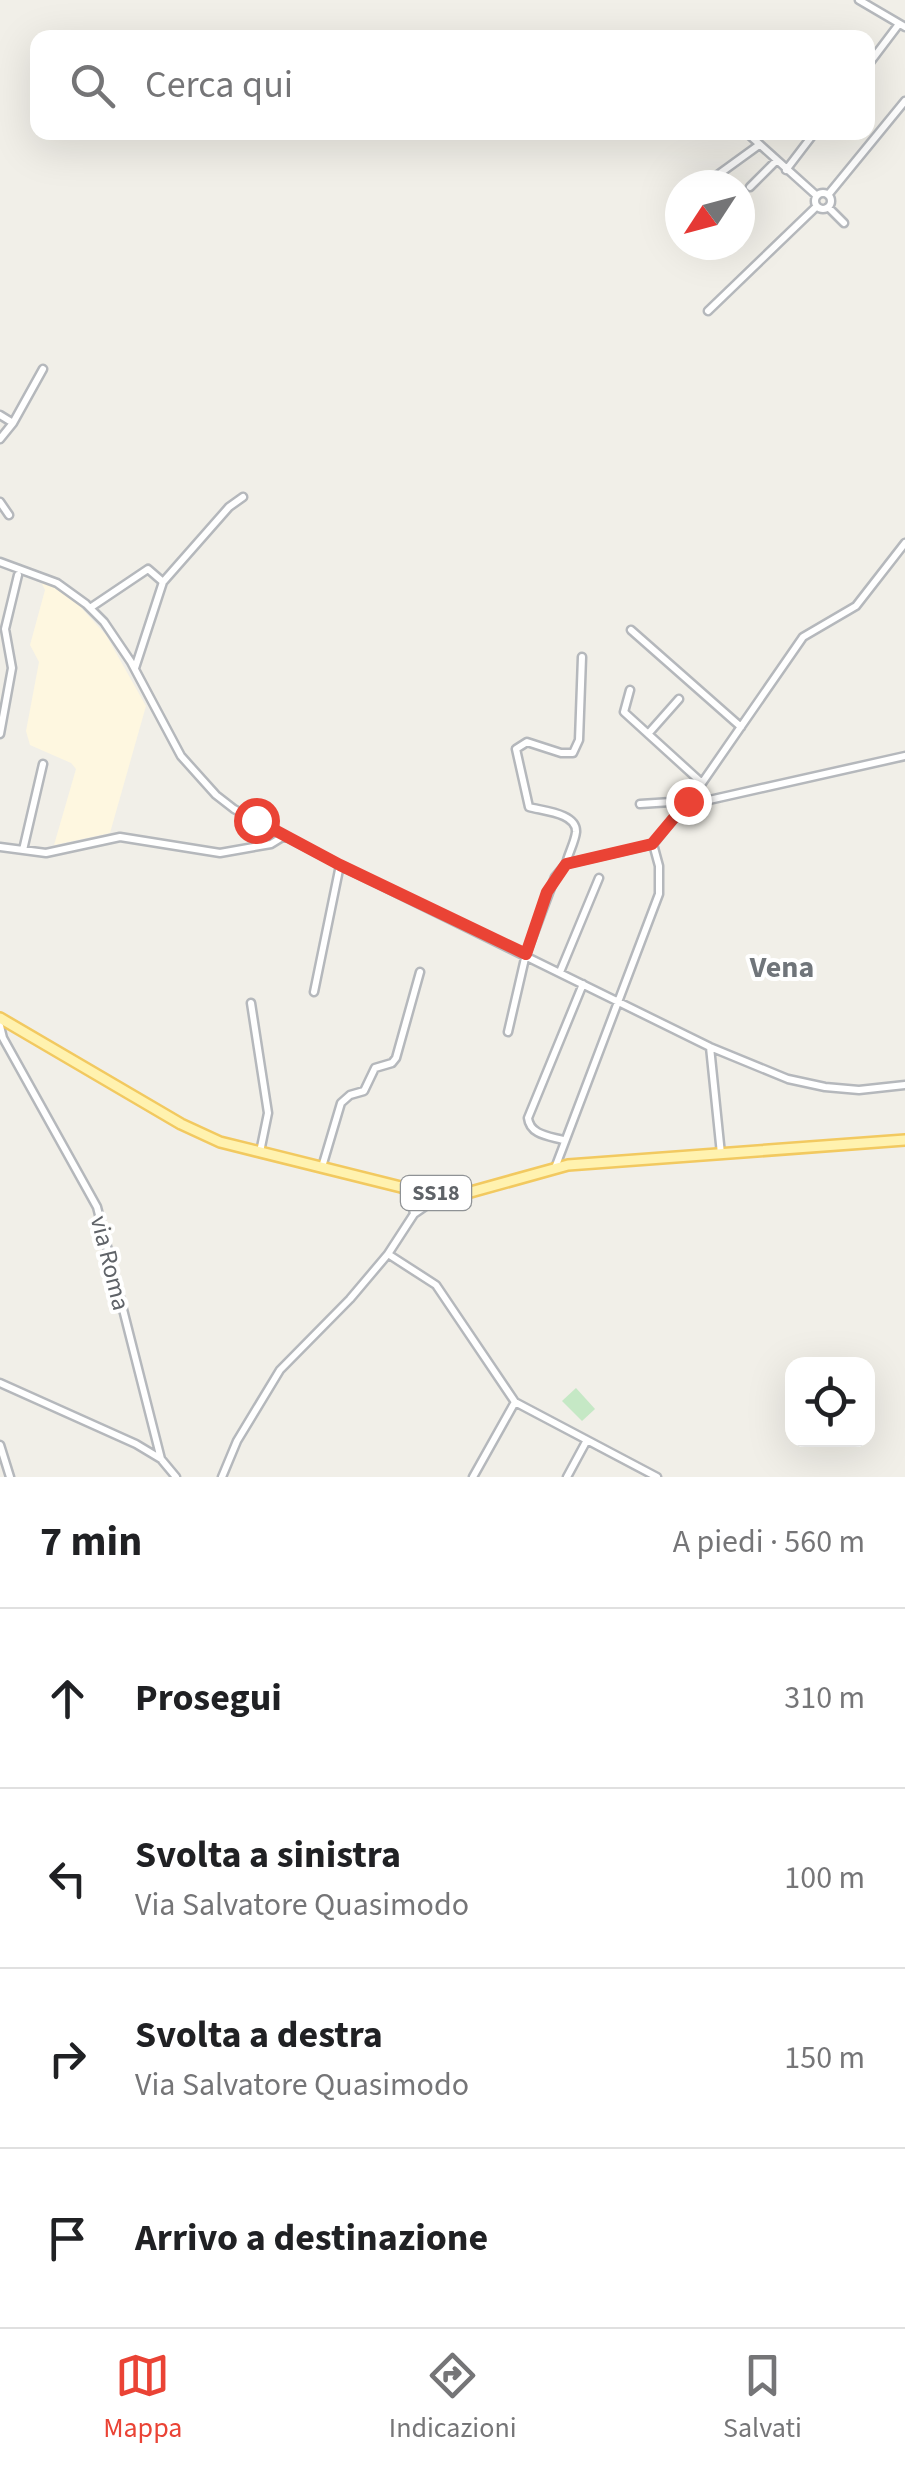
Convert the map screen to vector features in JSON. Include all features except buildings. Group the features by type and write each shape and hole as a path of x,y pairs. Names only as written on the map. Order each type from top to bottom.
{"main road":[{"name":"SS18","path":"0,1018 181,1124 220,1142 421,1192 455,1196 554,1168 905,1140"}],"street":[{"path":"858,0 902,26 875,57"},
{"path":"875,138 905,101"},
{"path":"753,140 817,196 828,195 873,140"},
{"path":"786,170 809,140"},
{"path":"724,170 758,145"},
{"path":"755,182 776,161"},
{"path":"828,195 828,207"},
{"path":"708,312 817,206 817,196"},
{"path":"817,206 828,207 844,223"},
{"path":"0,439 43,369"},
{"path":"0,415 13,423"},
{"path":"135,669 163,582 229,507 243,497"},
{"path":"0,502 9,515"},
{"path":"566,864 652,844 702,783 803,638 856,606 905,543"},
{"path":"0,562 57,583 90,608 116,638 181,756 234,809 710,1047 788,1079 825,1087 859,1090 905,1086"},
{"path":"90,608 148,568 163,582"},
{"path":"0,734 4,691 12,668 6,630 18,575"},
{"path":"631,630 741,727"},
{"path":"508,1032 526,954 547,892 566,864 576,830 573,822 562,815 529,807 516,749 527,742 573,753 580,740 582,658"},
{"path":"630,690 624,712 702,783"},
{"path":"648,734 680,698"},
{"path":"640,804 687,803 905,756"},
{"path":"23,850 42,764"},
{"path":"0,846 46,853 120,836 220,852 271,844 284,836"},
{"path":"554,1168 659,894 659,866 652,844"},
{"path":"314,992 340,865"},
{"path":"560,972 599,878"},
{"path":"322,1168 342,1103 364,1091 375,1068 396,1058 420,972"},
{"path":"562,1140 534,1132 528,1118 583,984"},
{"path":"252,1003 268,1114 260,1154"},
{"name":"via Roma","path":"0,1026 97,1208 161,1459"},
{"path":"710,1047 721,1154"},
{"path":"402,1187 416,1211"},
{"path":"222,1477 236,1441 280,1370 388,1254 416,1211 421,1192"},
{"path":"416,1211 455,1196"},
{"path":"388,1254 436,1285 515,1402 657,1477"},
{"path":"0,1383 136,1444 161,1459 176,1477"},
{"path":"473,1477 515,1402"},
{"path":"568,1477 586,1440"},
{"path":"0,1445 10,1477"}],"shaded area":[{"path":"39,578 75,601 106,635 146,706 110,833 54,845 76,769 71,763 30,745 26,731 39,662 30,645 45,590"}],"green space":[{"path":"576,1388 595,1409 582,1421 562,1401"}],"district":[{"name":"Vena","path":"782,967"}],"route":[{"path":"256,820 526,954 547,892 566,864 652,844 688,801"}]}
